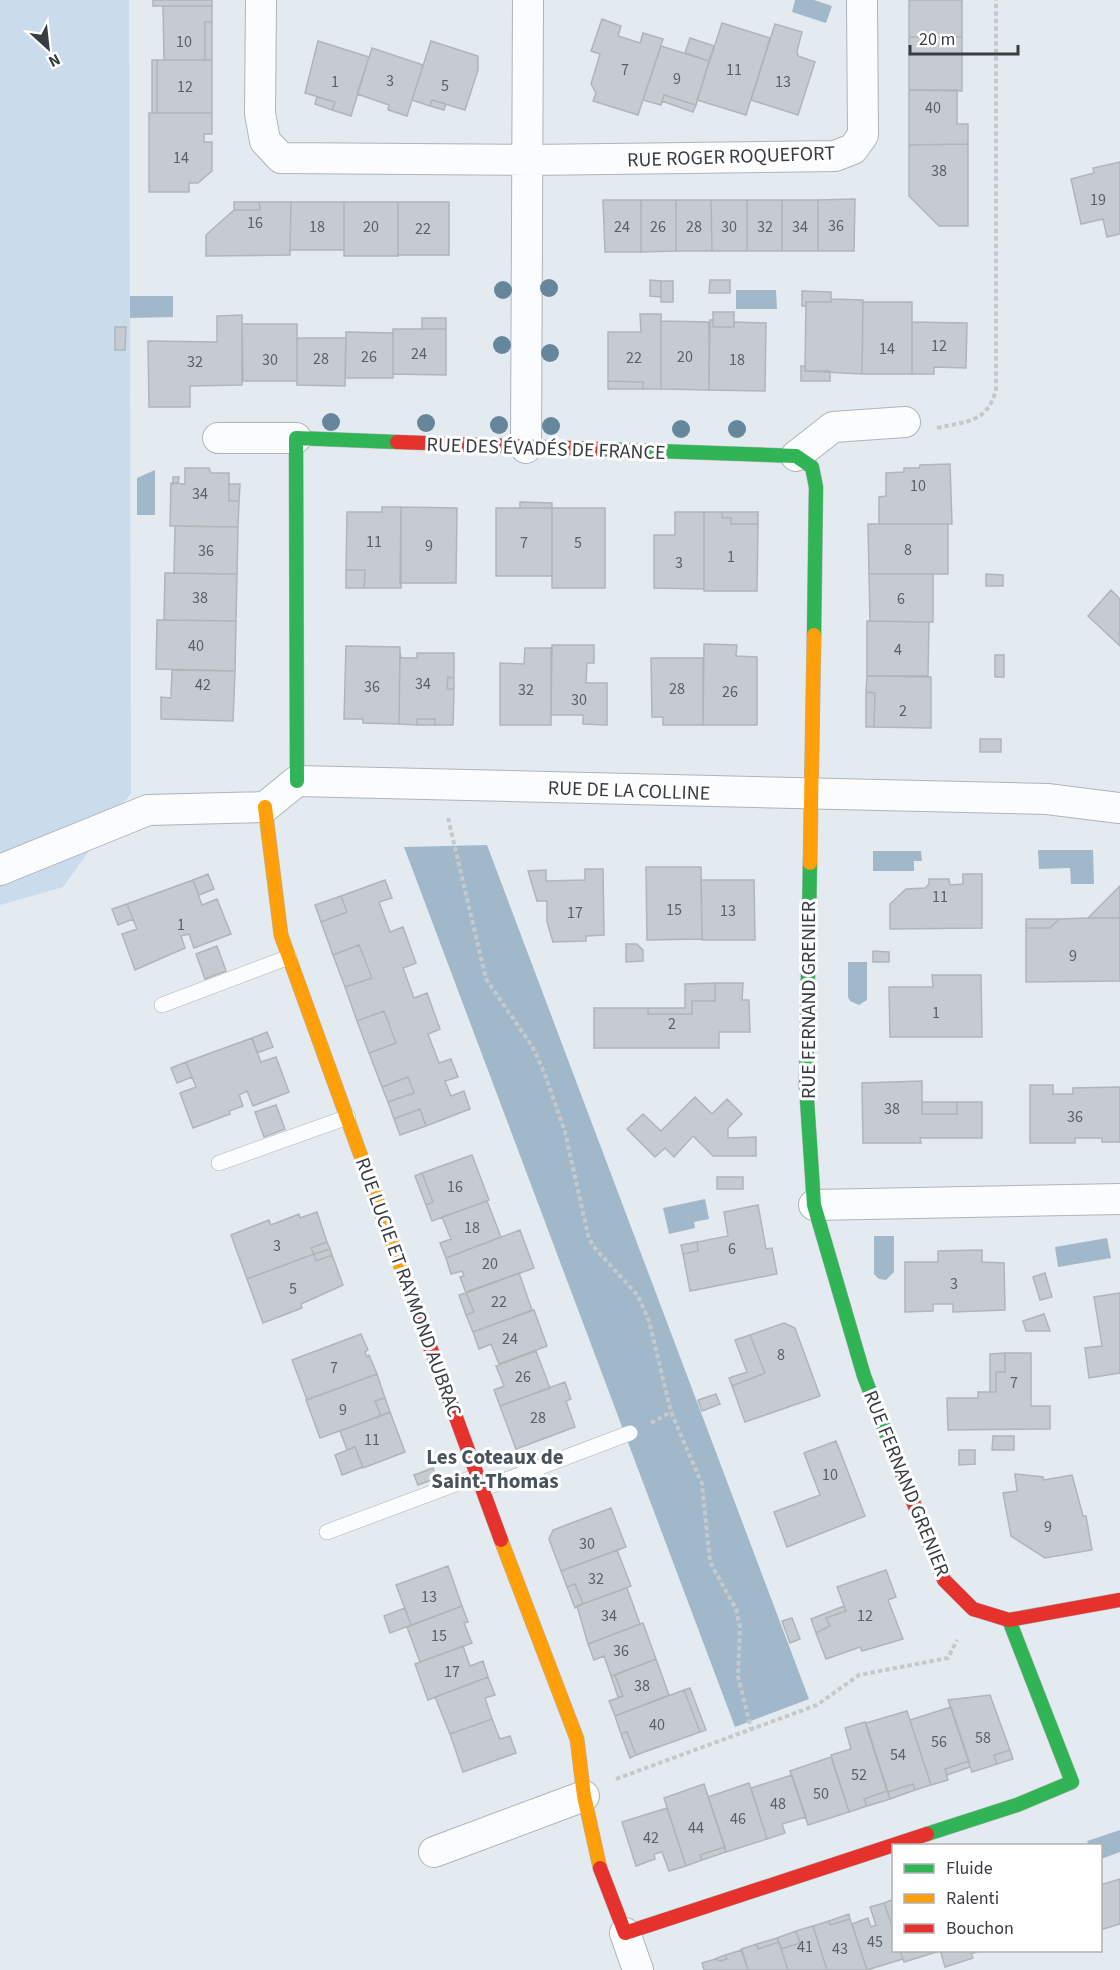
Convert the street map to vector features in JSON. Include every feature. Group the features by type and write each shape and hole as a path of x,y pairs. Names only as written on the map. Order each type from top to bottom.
{"street":[{"name":"RUE ROGER ROQUEFORT","path":"261,0 260,113 265,141 281,158 528,160 834,156 853,149 863,135 862,0"},
{"path":"526,448 528,0"},
{"path":"810,795 816,476 812,467 796,456 833,427 905,422"},
{"name":"RUE DES ÉVADÉS DE FRANCE","path":"218,438 296,438 796,456"},
{"path":"0,870 148,810 265,807 297,781 296,438"},
{"name":"RUE DE LA COLLINE","path":"297,781 1047,799 1120,808"},
{"name":"RUE FERNAND GRENIER","path":"810,795 806,1085 814,1205 864,1376 876,1408 944,1580 973,1609 1009,1620 1120,1600"},
{"name":"RUE LUCIE ET RAYMOND AUBRAC","path":"265,807 281,935 479,1482 577,1739 584,1796 601,1874 639,1970"},
{"path":"814,1205 1120,1199"},
{"path":"898,1844 1017,1805 1072,1782 1009,1620"},
{"path":"434,1852 584,1796"},
{"path":"625,1933 892,1846"}],"lane":[{"path":"162,1005 289,957"},
{"path":"219,1163 348,1117"},
{"path":"327,1532 630,1433"}],"path":[{"path":"905,422 918,432 977,419 992,406 996,390 996,0"},
{"path":"439,785 461,863 486,979 532,1046 544,1072 565,1132 580,1207 593,1246 638,1296 649,1321 671,1412 702,1484 710,1562 736,1609 740,1627 738,1676 751,1729"},
{"path":"584,1796 612,1780 817,1705 859,1676 948,1658 973,1609"}],"shaded area":[{"path":"0,0 129,0 131,793 63,887 0,905"},
{"path":"795,0 814,0 832,6 826,23 792,12"},
{"path":"736,290 776,290 777,309 736,309"},
{"path":"130,296 173,296 173,317 130,318"},
{"path":"155,470 155,515 137,515 137,478"},
{"path":"487,845 809,1699 735,1727 404,847"},
{"path":"1038,850 1093,850 1094,884 1071,884 1070,868 1039,869"},
{"path":"873,851 921,851 922,861 914,861 914,871 873,871"},
{"path":"848,962 867,962 867,1000 859,1005 850,1001 848,997"},
{"path":"705,1199 709,1219 694,1222 695,1228 669,1234 663,1208"},
{"path":"874,1236 894,1236 894,1272 886,1280 879,1279 874,1274"},
{"path":"1107,1238 1111,1258 1058,1267 1055,1247"},
{"path":"1120,1830 1120,1852 1102,1859 1102,1844 1088,1844 1087,1841"}],"building":[{"path":"153,0 212,0 212,6 153,6"},
{"path":"909,0 962,0 962,37 909,37"},
{"path":"163,6 212,6 212,22 205,22 205,60 164,60"},
{"path":"602,19 621,26 618,36 640,43 643,33 663,39 638,115 593,101 596,93 591,84 600,54 591,51"},
{"path":"205,22 212,22 212,60 205,60"},
{"path":"722,23 770,38 746,115 697,100"},
{"path":"775,24 802,32 797,51 798,56 815,62 798,115 751,100"},
{"path":"909,37 962,37 962,91 909,90"},
{"path":"690,38 714,46 709,61 685,53"},
{"path":"318,41 369,57 351,116 332,110 335,102 305,93"},
{"path":"431,41 478,56 478,70 465,110 432,100 430,106 412,100"},
{"path":"661,46 709,61 696,105 664,95 661,105 643,100"},
{"path":"372,48 423,65 407,116 388,110 389,105 357,94"},
{"path":"152,60 157,60 157,113 152,113"},
{"path":"157,60 212,60 212,113 157,113"},
{"path":"909,90 957,90 957,124 968,124 968,144 909,145"},
{"path":"664,95 696,105 693,112 662,101"},
{"path":"317,97 335,102 332,110 315,104"},
{"path":"432,100 446,104 444,110 430,106"},
{"path":"149,113 212,113 212,134 204,134 204,142 212,142 212,171 198,183 189,183 189,192 149,192"},
{"path":"968,144 968,226 939,226 909,196 909,145"},
{"path":"1120,162 1120,234 1107,237 1103,219 1081,224 1071,179 1094,173 1093,168"},
{"path":"855,199 854,251 818,251 818,200"},
{"path":"603,200 641,200 641,252 605,252"},
{"path":"641,200 676,200 676,251 641,252"},
{"path":"676,200 711,200 712,251 676,251"},
{"path":"711,200 747,200 747,251 712,251"},
{"path":"747,200 782,200 782,251 747,251"},
{"path":"782,200 818,200 818,251 782,251"},
{"path":"234,202 259,202 260,210 234,210"},
{"path":"259,202 291,202 290,255 206,256 206,235 234,210 260,210"},
{"path":"291,202 344,202 344,250 290,250"},
{"path":"344,202 398,202 398,256 344,256"},
{"path":"398,202 449,202 449,255 398,255"},
{"path":"650,280 661,281 661,297 650,296"},
{"path":"710,280 730,280 730,293 709,293"},
{"path":"661,281 673,281 673,302 661,302"},
{"path":"802,291 831,292 831,302 806,302 806,306 802,306"},
{"path":"831,299 863,300 862,374 805,371 806,302 831,302"},
{"path":"863,302 912,302 912,374 862,374"},
{"path":"713,312 734,312 734,327 713,327"},
{"path":"640,314 661,314 661,389 643,389 643,382 608,381 608,332 641,332"},
{"path":"242,315 242,385 190,386 190,407 149,407 148,341 217,342 217,316"},
{"path":"422,318 446,318 446,329 422,329"},
{"path":"710,320 713,320 713,327 734,327 734,322 766,323 765,391 709,390"},
{"path":"661,321 709,322 709,390 661,389"},
{"path":"912,322 967,323 966,368 934,367 934,374 912,374"},
{"path":"242,324 297,324 297,381 243,381"},
{"path":"115,327 126,327 125,350 115,350"},
{"path":"393,329 446,329 446,375 393,374"},
{"path":"346,332 393,333 393,378 345,378"},
{"path":"297,338 346,338 345,386 297,385"},
{"path":"801,366 805,366 805,371 830,371 830,381 801,381"},
{"path":"608,381 643,382 643,389 608,389"},
{"path":"950,464 952,524 879,524 879,497 886,496 886,473 904,472 904,468 919,468 920,465"},
{"path":"185,468 209,468 211,473 229,473 229,501 239,501 238,527 170,526 171,483 185,484"},
{"path":"173,477 179,477 178,483 173,484"},
{"path":"229,484 240,484 239,501 229,501"},
{"path":"520,502 552,503 552,508 520,508"},
{"path":"382,507 401,507 401,588 364,588 365,570 346,570 347,512 382,512"},
{"path":"401,507 457,508 456,583 400,583"},
{"path":"496,508 552,508 552,576 496,576"},
{"path":"552,508 605,508 605,588 552,588"},
{"path":"675,512 704,512 704,589 654,588 654,535 675,535"},
{"path":"704,512 722,512 722,518 731,518 731,524 758,524 757,591 704,591"},
{"path":"722,512 758,512 758,524 731,524 731,518 722,518"},
{"path":"868,524 948,524 948,574 869,574"},
{"path":"175,526 238,527 237,574 174,573"},
{"path":"346,570 365,570 364,588 346,588"},
{"path":"165,573 237,574 236,621 164,620"},
{"path":"869,574 933,574 933,622 870,621"},
{"path":"986,574 1003,575 1003,586 986,586"},
{"path":"1111,590 1120,599 1120,646 1088,616"},
{"path":"157,620 236,621 235,671 156,669"},
{"path":"867,621 929,622 928,676 867,676"},
{"path":"704,644 737,645 736,656 757,657 757,725 703,725"},
{"path":"552,645 594,645 594,663 587,663 586,683 607,683 607,725 583,724 583,715 551,715"},
{"path":"346,646 400,647 399,724 363,723 363,719 344,719"},
{"path":"525,648 551,648 551,725 500,725 500,663 524,664"},
{"path":"400,652 401,658 417,658 417,653 454,653 454,678 448,677 447,689 454,689 453,725 435,725 435,719 417,719 417,725 399,724"},
{"path":"995,655 1004,655 1004,677 995,677"},
{"path":"651,658 703,658 703,725 663,725 663,717 652,717"},
{"path":"172,670 235,671 233,721 161,719 161,697 171,698"},
{"path":"867,676 931,677 931,728 874,727 875,693 866,692"},
{"path":"448,677 454,678 454,689 447,689"},
{"path":"866,692 875,693 874,727 866,727"},
{"path":"417,719 435,719 435,725 417,725"},
{"path":"980,739 1001,739 1001,752 980,752"},
{"path":"646,867 701,867 702,939 647,940"},
{"path":"585,869 603,869 604,935 586,936 586,941 553,942 547,922 547,901 537,901 528,871 546,870 546,881 585,880"},
{"path":"208,874 214,889 199,895 193,880"},
{"path":"963,874 982,874 982,928 890,929 890,904 906,889 925,888 929,884 929,879 949,879 950,885 963,884"},
{"path":"193,880 202,905 217,899 231,934 194,948 189,934 181,936 185,948 135,970 122,934 137,929 127,904"},
{"path":"385,880 392,898 379,902 390,932 403,927 416,963 403,968 414,998 427,993 440,1029 428,1034 439,1063 451,1059 458,1077 445,1081 451,1096 464,1091 470,1109 426,1126 420,1109 394,1119 388,1102 414,1093 408,1077 382,1087 369,1053 396,1043 384,1011 357,1021 345,987 372,978 359,945 333,955 321,922 347,912 341,896"},
{"path":"701,880 754,880 755,940 702,940"},
{"path":"1120,886 1120,918 1088,918"},
{"path":"341,896 347,912 321,922 315,905"},
{"path":"127,904 133,919 118,925 112,909"},
{"path":"1120,918 1120,981 1026,982 1026,928 1050,928 1059,919"},
{"path":"1026,919 1059,919 1050,928 1026,928"},
{"path":"626,944 637,944 643,950 643,961 626,962"},
{"path":"359,945 372,978 345,987 333,955"},
{"path":"217,946 226,971 205,979 196,954"},
{"path":"873,951 889,952 889,962 873,962"},
{"path":"932,975 981,975 982,1037 890,1037 889,987 933,987"},
{"path":"715,983 743,983 742,1000 749,1000 750,1032 719,1032 719,1048 594,1048 594,1008 648,1008 648,1014 692,1014 692,1001 715,1001"},
{"path":"715,983 715,1001 692,1001 692,1014 648,1014 648,1008 685,1008 685,984"},
{"path":"384,1011 396,1043 369,1053 357,1021"},
{"path":"267,1032 273,1047 257,1053 252,1038"},
{"path":"252,1038 261,1062 276,1057 289,1092 253,1106 247,1091 239,1095 243,1106 229,1111 230,1114 193,1128 180,1093 196,1087 186,1062"},
{"path":"186,1062 192,1077 177,1083 171,1068"},
{"path":"408,1077 414,1093 388,1102 382,1087"},
{"path":"922,1081 922,1114 957,1114 957,1102 982,1102 982,1138 920,1138 921,1143 863,1143 862,1083"},
{"path":"1030,1085 1053,1085 1053,1094 1073,1094 1073,1088 1120,1087 1120,1142 1102,1142 1102,1138 1075,1138 1075,1143 1030,1143"},
{"path":"695,1097 712,1114 727,1099 742,1114 728,1128 728,1138 756,1137 756,1156 713,1156 693,1136 674,1157 665,1148 655,1157 627,1129 643,1114 661,1131"},
{"path":"922,1102 957,1102 957,1114 922,1114"},
{"path":"276,1105 285,1129 264,1137 255,1112"},
{"path":"420,1109 426,1126 400,1135 394,1119"},
{"path":"472,1155 489,1200 432,1221 426,1205 433,1202 422,1173"},
{"path":"422,1173 433,1202 426,1205 415,1176"},
{"path":"717,1177 743,1177 743,1189 717,1189"},
{"path":"487,1201 501,1237 446,1258 440,1243 451,1239 442,1217"},
{"path":"758,1205 766,1249 772,1248 777,1274 690,1291 683,1254 698,1251 697,1242 728,1236 724,1212"},
{"path":"317,1212 327,1242 311,1248 314,1254 247,1279 231,1235 269,1220 271,1225 299,1214 300,1218"},
{"path":"520,1230 534,1268 466,1293 460,1277 464,1276 462,1271 451,1274 446,1258"},
{"path":"327,1242 330,1249 314,1254 311,1248"},
{"path":"697,1242 698,1251 683,1254 681,1245"},
{"path":"330,1249 332,1255 316,1261 314,1254"},
{"path":"982,1250 982,1262 1004,1263 1005,1310 953,1312 953,1304 933,1304 933,1311 905,1312 905,1262 938,1262 938,1251"},
{"path":"314,1254 316,1261 332,1255 343,1285 301,1304 302,1308 263,1323 247,1279"},
{"path":"519,1273 532,1310 473,1332 466,1315 474,1312 466,1292"},
{"path":"1045,1273 1052,1297 1040,1300 1033,1277"},
{"path":"466,1293 474,1312 466,1315 459,1295"},
{"path":"1120,1293 1120,1373 1089,1378 1085,1348 1102,1346 1094,1297"},
{"path":"534,1310 547,1346 499,1364 491,1344 479,1349 473,1332"},
{"path":"1044,1314 1050,1331 1026,1331 1023,1321"},
{"path":"784,1323 795,1328 820,1396 745,1422 732,1386 765,1373 750,1335"},
{"path":"361,1334 368,1350 365,1352 367,1357 369,1355 377,1374 307,1400 292,1360"},
{"path":"750,1335 765,1373 732,1386 729,1378 747,1372 735,1340"},
{"path":"536,1351 550,1388 500,1406 494,1390 504,1386 496,1366"},
{"path":"1005,1353 1031,1353 1031,1406 1050,1406 1050,1429 948,1430 947,1398 978,1398 978,1392 996,1392 996,1372 1005,1372"},
{"path":"1005,1353 1005,1372 996,1372 996,1392 990,1392 990,1354"},
{"path":"377,1374 385,1398 375,1401 381,1416 320,1438 306,1400"},
{"path":"565,1382 571,1399 566,1401 575,1427 516,1449 500,1406"},
{"path":"716,1394 720,1404 702,1411 698,1400"},
{"path":"385,1398 390,1412 381,1416 375,1401"},
{"path":"390,1412 405,1452 363,1468 355,1447 347,1450 340,1431"},
{"path":"993,1436 1014,1436 1014,1450 992,1450"},
{"path":"836,1441 865,1516 787,1547 774,1512 820,1495 804,1453"},
{"path":"355,1447 363,1467 342,1475 335,1455"},
{"path":"959,1450 975,1450 975,1464 959,1465"},
{"path":"433,1468 437,1478 418,1485 414,1475"},
{"path":"1015,1474 1043,1477 1044,1480 1072,1475 1083,1516 1086,1516 1092,1550 1045,1558 1011,1536 1003,1493 1017,1491"},
{"path":"611,1508 626,1547 561,1571 549,1539 553,1530"},
{"path":"617,1550 631,1586 583,1604 575,1584 567,1587 561,1571"},
{"path":"448,1566 462,1606 411,1625 396,1585"},
{"path":"886,1570 896,1597 888,1600 903,1639 862,1651 860,1647 826,1659 816,1633 830,1626 826,1618 846,1611 837,1587"},
{"path":"575,1584 583,1604 575,1608 567,1587"},
{"path":"627,1588 640,1624 588,1644 577,1606"},
{"path":"462,1606 468,1622 464,1623 472,1643 420,1662 407,1627"},
{"path":"844,1606 846,1611 826,1618 830,1626 816,1633 811,1619"},
{"path":"405,1608 411,1625 390,1633 384,1616"},
{"path":"792,1618 800,1639 790,1643 782,1621"},
{"path":"643,1623 656,1659 611,1676 604,1656 594,1660 588,1644"},
{"path":"463,1646 470,1666 483,1661 488,1677 428,1700 415,1664"},
{"path":"656,1659 669,1695 615,1716 609,1701 623,1696 615,1675"},
{"path":"615,1675 623,1696 618,1697 611,1676"},
{"path":"488,1677 495,1695 485,1698 492,1719 450,1734 435,1697"},
{"path":"690,1688 706,1730 700,1732 684,1690"},
{"path":"684,1690 700,1732 636,1755 627,1732 621,1734 615,1716"},
{"path":"990,1695 1010,1750 994,1755 997,1764 972,1772 948,1700"},
{"path":"951,1707 969,1761 945,1769 948,1780 931,1785 910,1720"},
{"path":"907,1711 931,1785 915,1790 913,1784 888,1792 866,1723"},
{"path":"492,1719 500,1739 510,1736 516,1753 463,1772 450,1734"},
{"path":"865,1722 887,1791 864,1799 867,1806 849,1812 831,1755 851,1749 845,1728"},
{"path":"627,1732 636,1755 630,1758 621,1734"},
{"path":"1010,1750 1013,1759 997,1764 994,1755"},
{"path":"831,1757 849,1812 808,1825 790,1771"},
{"path":"969,1761 970,1767 947,1775 945,1769"},
{"path":"792,1775 806,1817 782,1824 785,1833 767,1839 751,1788"},
{"path":"749,1783 767,1839 726,1852 708,1797"},
{"path":"704,1784 725,1847 700,1855 702,1860 686,1866 664,1798"},
{"path":"913,1784 915,1790 890,1799 888,1792"},
{"path":"887,1791 890,1799 867,1806 864,1799"},
{"path":"667,1808 686,1866 669,1871 662,1852 654,1854 655,1859 636,1866 622,1822"},
{"path":"725,1847 726,1852 702,1860 700,1855"},
{"path":"1120,1879 1120,1924 1102,1929 1102,1884"},
{"path":"892,1900 892,1925 884,1903"},
{"path":"884,1903 892,1925 892,1952 901,1952 903,1959 867,1970 852,1924 868,1918 871,1927 876,1925 870,1907"},
{"path":"849,1914 850,1919 830,1925 829,1921"},
{"path":"850,1919 867,1970 827,1970 813,1926 829,1921 830,1925"},
{"path":"813,1926 827,1970 788,1970 781,1949 800,1943 796,1931"},
{"path":"796,1931 800,1943 781,1949 777,1938"},
{"path":"777,1938 779,1942 758,1949 757,1944"},
{"path":"779,1942 788,1970 748,1970 741,1949 757,1944 758,1949"},
{"path":"742,1950 748,1970 704,1970 702,1963 715,1959 720,1961 727,1959 725,1955"},
{"path":"901,1952 937,1952 904,1962"},
{"path":"941,1952 976,1952 971,1954 973,1958 945,1967"},
{"path":"725,1955 727,1959 720,1961 715,1959"}],"traffic: fast":[{"path":"297,781 296,438 397,442"},
{"path":"600,449 796,456 812,467 816,487 814,635"},
{"path":"810,863 806,1085 814,1205 864,1376 893,1451"},
{"path":"927,1834 1017,1805 1072,1782 1009,1620"}],"traffic: slow":[{"path":"810,863 814,635"},
{"path":"265,807 281,935 414,1303"},
{"path":"501,1540 577,1739 584,1796 600,1868"}],"traffic: jam":[{"path":"397,442 600,449"},
{"path":"414,1303 501,1540"},
{"path":"893,1451 944,1580 973,1609 1009,1620 1120,1600"},
{"path":"896,1844 927,1834"},
{"path":"600,1868 625,1933 892,1845"}],"district":[{"name":"Les Coteaux de Saint-Thomas","path":"495,1469"}]}
